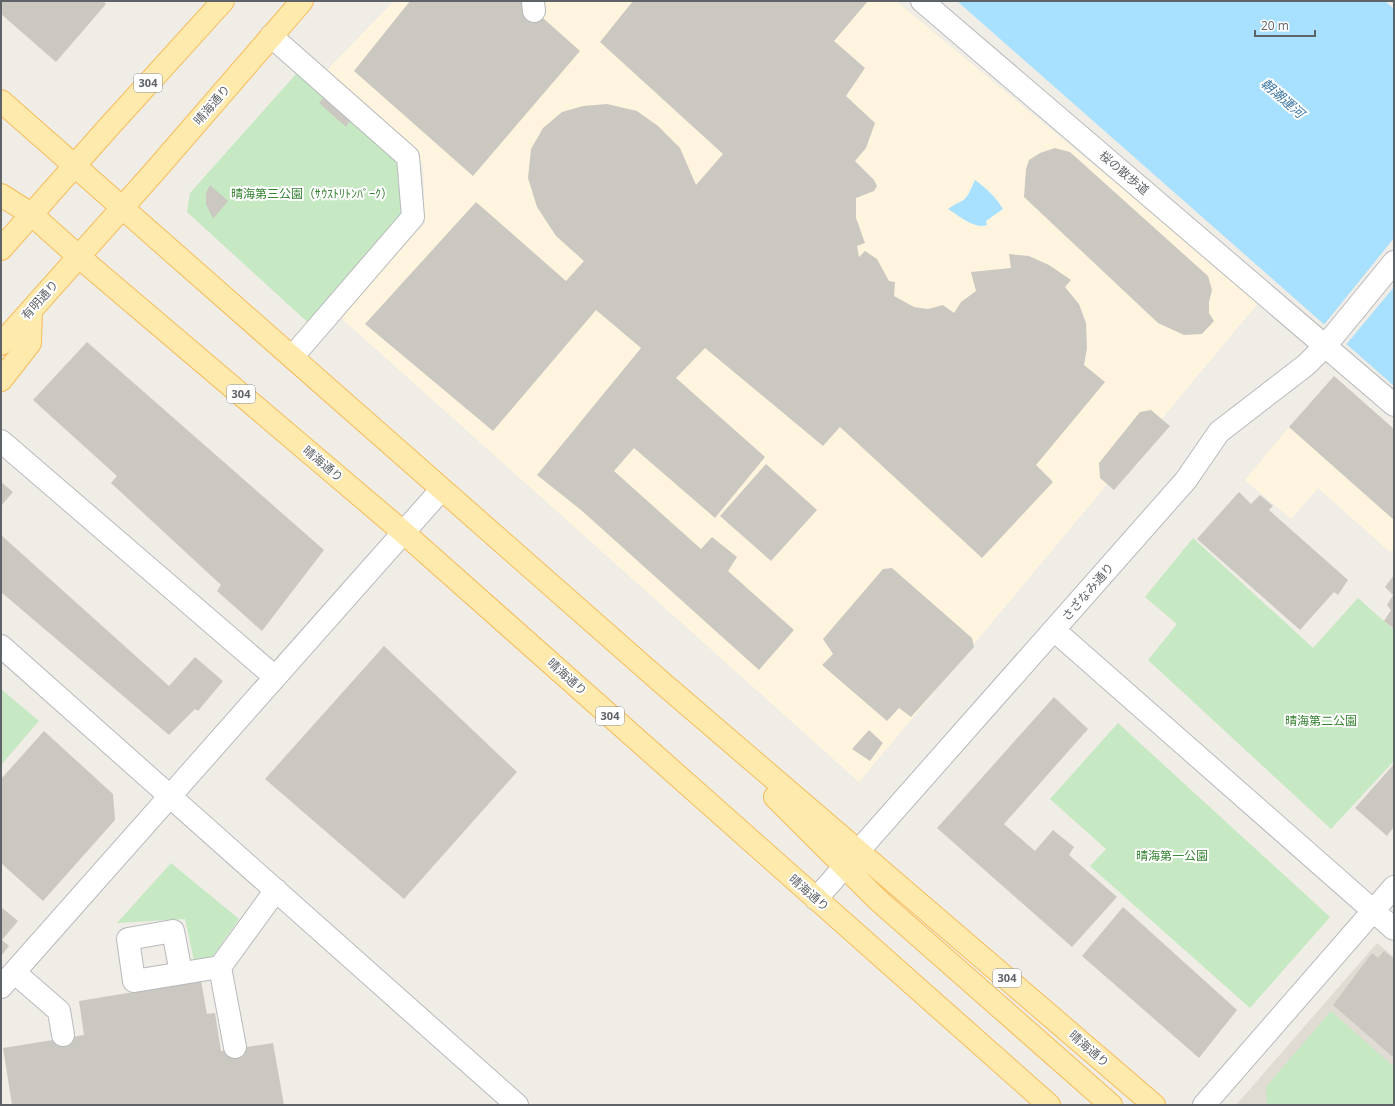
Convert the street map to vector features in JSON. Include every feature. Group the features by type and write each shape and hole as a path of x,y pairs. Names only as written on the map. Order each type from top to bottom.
{"main road":[{"name":"304","path":"1,249 223,1"},
{"name":"晴海通り","path":"78,256 122,208 302,1"},
{"name":"304","path":"1,101 74,166"},
{"name":"晴海通り","path":"74,166 293,356 441,490 660,681 853,860 1154,1105"},
{"name":"304","path":"1,195 31,214"},
{"name":"晴海通り","path":"31,214 78,256 403,532 1049,1105"},
{"name":"有明通り","path":"1,344 78,256"},
{"path":"1,380 30,343 31,310"},
{"name":"晴海通り","path":"853,860 878,900 1111,1105"}],"street":[{"name":"桜の散歩道","path":"922,1 1329,342 1394,404"},
{"path":"271,36 408,157 413,217 293,356"},
{"name":"さざなみ通り","path":"816,899 853,860 1186,480 1209,444 1219,432 1232,420 1291,377 1329,342 1394,262"},
{"path":"1,441 275,677"},
{"path":"63,1036 59,1011 8,979 441,490"},
{"path":"1054,630 1394,928"},
{"path":"1,646 517,1105"},
{"path":"1204,1105 1394,887"},
{"path":"181,973 220,967 276,890"},
{"path":"220,967 234,1047"}],"shaded area":[{"path":"394,1 896,1 1259,302 859,782 339,316 425,223 423,163 325,72"},
{"path":"1289,427 1394,520 1394,548 1390,552 1318,488 1291,519 1245,480"},
{"path":"1377,943 1394,957 1394,1105 1236,1105"}],"green space":[{"name":"晴海第三公園（ｻｳｽﾄﾘﾄﾝﾊﾟｰｸ）","path":"304,65 408,157 413,217 316,330 187,212 190,193"},
{"name":"晴海第二公園","path":"1193,538 1313,648 1358,598 1394,630 1394,761 1331,829 1148,660 1177,624 1145,597"},
{"path":"1,689 39,721 1,765"},
{"name":"晴海第一公園","path":"1118,723 1330,917 1250,1008 1090,866 1106,849 1050,799"},
{"path":"171,863 239,919 213,956 194,961 185,919 117,923"},
{"path":"1331,1011 1394,1067 1394,1105 1267,1105 1266,1087"}],"water":[{"name":"朝潮運河","path":"957,1 1385,1 1394,9 1394,386"},
{"path":"975,180 991,193 1003,209 986,221 987,225 982,226 972,224 948,209 963,201 969,193"}],"pier":[{"path":"1394,238 1394,287 1345,346 1323,326"}],"building":[{"path":"1,1 103,1 106,4 56,62 1,14"},
{"path":"410,1 524,1 580,51 473,176 354,71"},
{"path":"633,1 868,1 834,41 865,68 846,96 875,123 866,148 855,161 874,180 877,186 874,191 856,198 856,218 865,243 857,246 859,257 865,251 877,259 889,281 895,282 894,296 914,307 928,309 943,305 954,313 961,302 976,291 971,272 1011,268 1009,254 1029,256 1049,265 1071,280 1065,287 1079,304 1086,323 1087,348 1084,365 1105,382 1036,465 1053,482 982,558 840,427 823,446 705,348 676,378 765,457 715,518 634,448 614,471 701,549 712,537 737,557 728,571 794,630 759,670 581,510 537,475 641,348 596,310 493,431 365,324 476,202 566,281 584,261 556,236 537,207 528,178 531,149 543,128 562,112 583,106 607,104 637,111 658,126 680,148 696,185 723,154 600,42"},
{"path":"325,96 351,119 346,127 319,103"},
{"path":"1055,148 1070,152 1208,276 1212,290 1209,302 1209,313 1214,321 1202,334 1184,335 1158,323 1024,197 1026,169 1029,160 1040,153"},
{"path":"210,185 228,201 213,219 206,204 206,193"},
{"path":"87,342 324,550 262,631 217,591 221,585 111,483 117,476 33,400"},
{"path":"1334,376 1394,429 1394,520 1289,427"},
{"path":"1151,410 1170,426 1114,490 1100,478 1099,463 1140,412"},
{"path":"766,464 817,510 771,561 720,516"},
{"path":"1,482 13,492 1,506"},
{"path":"1239,492 1251,504 1260,495 1273,506 1269,510 1348,580 1338,595 1334,592 1300,630 1197,539"},
{"path":"1,535 169,686 195,657 223,681 198,711 195,709 169,735 1,592"},
{"path":"892,568 972,638 974,647 911,717 899,708 887,721 822,665 833,654 823,639 883,569"},
{"path":"1394,575 1394,629 1384,621 1391,610 1387,605 1393,595 1385,587"},
{"path":"384,646 517,772 404,899 265,779"},
{"path":"1054,697 1088,729 1004,824 1035,851 1053,830 1074,847 1069,855 1117,897 1072,947 937,828"},
{"path":"869,730 883,743 870,761 852,749"},
{"path":"44,731 113,794 115,820 43,901 1,863 1,779"},
{"path":"1394,764 1394,829 1393,828 1387,836 1355,808"},
{"path":"1,907 18,921 2,940 9,946 1,956"},
{"path":"1123,907 1237,1010 1199,1058 1082,956"},
{"path":"1384,951 1394,959 1394,1058 1333,1005 1372,953 1378,958"},
{"path":"201,981 207,1014 215,1013 221,1051 273,1043 284,1105 12,1105 3,1048 84,1035 79,1001"}]}
